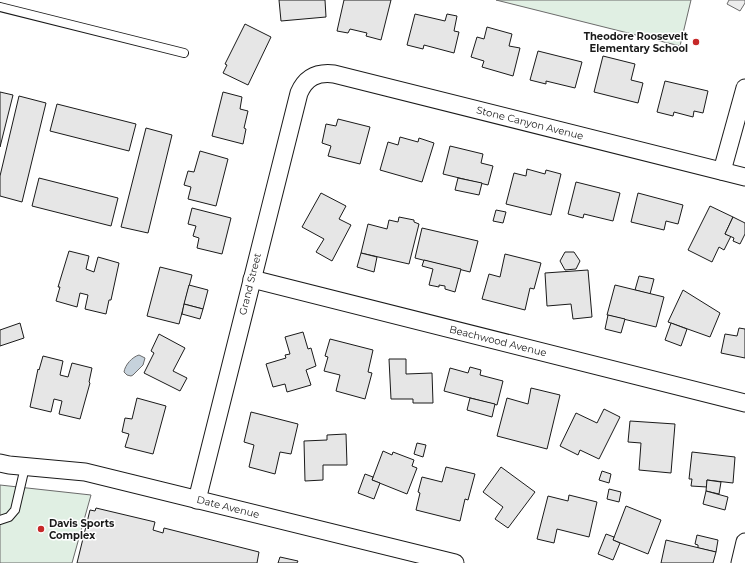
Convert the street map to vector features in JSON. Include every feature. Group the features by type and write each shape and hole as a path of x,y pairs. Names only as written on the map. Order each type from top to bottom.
{"street":[{"name":"Stone Canyon Avenue","path":"315,75 319,73 334,74 745,177"},
{"name":"Grand Street","path":"197,500 299,93 307,80 315,75"},
{"path":"722,171 745,88"},
{"name":"Beachwood Avenue","path":"252,279 745,403"},
{"name":"Date Avenue","path":"0,463 85,472 454,563"},
{"path":"740,563 745,542"}],"lane":[{"path":"0,7 184,53"},
{"path":"0,520 9,518 15,510 25,466"}],"green space":[{"path":"496,0 691,0 680,46"},
{"name":"Davis Sports Complex","path":"0,485 91,495 72,563 0,563"}],"shaded area":[{"path":"729,0 745,0 745,3 740,11 727,4"},
{"path":"139,355 145,358 143,365 133,375 127,375 124,372 127,364 131,359"}],"building":[{"path":"279,0 325,0 326,17 281,21"},
{"path":"344,0 391,0 381,40 366,36 367,33 350,29 348,33 337,31"},
{"path":"415,14 445,21 447,14 457,16 454,31 459,32 454,53 424,45 423,49 407,45"},
{"path":"245,24 271,37 248,85 223,73 227,65 225,64"},
{"path":"487,27 512,34 509,46 520,48 513,76 482,67 484,61 471,57 477,37 484,39"},
{"path":"538,51 582,62 575,88 546,81 546,84 530,80"},
{"path":"603,56 635,64 631,80 643,83 638,103 594,92"},
{"path":"665,81 708,91 703,113 694,111 693,117 674,112 673,116 657,112"},
{"path":"0,92 13,95 0,147"},
{"path":"223,92 242,97 240,109 248,111 244,128 246,129 243,144 212,136"},
{"path":"19,96 46,103 22,202 0,196 0,176"},
{"path":"57,104 136,124 129,151 50,131"},
{"path":"338,119 370,127 360,164 328,156 331,146 322,143 326,124 336,126"},
{"path":"146,128 172,135 148,233 121,227"},
{"path":"400,137 418,142 419,138 434,143 422,182 380,170 388,142 398,145"},
{"path":"450,146 483,154 481,163 493,166 488,185 443,174"},
{"path":"200,151 228,159 216,206 188,199 191,187 184,185 188,171 194,172"},
{"path":"527,169 545,174 546,170 561,174 551,215 506,204 514,173 526,176"},
{"path":"39,178 118,198 111,226 32,206"},
{"path":"458,178 482,183 479,195 455,190"},
{"path":"576,182 620,193 613,221 584,214 583,218 568,214"},
{"path":"321,193 346,206 339,219 351,225 332,261 316,252 324,239 302,227"},
{"path":"638,193 683,205 678,224 666,221 664,230 631,222"},
{"path":"710,206 733,217 725,234 731,236 724,250 719,247 712,262 688,250"},
{"path":"192,208 231,218 222,254 197,248 199,238 193,236 196,226 188,224"},
{"path":"496,210 506,212 503,223 493,221"},
{"path":"399,217 414,220 414,222 419,224 409,264 361,253 368,224 387,229 389,220 398,222"},
{"path":"733,217 745,223 745,234 740,244 733,241 734,238 725,234"},
{"path":"422,228 478,241 470,272 415,258"},
{"path":"69,251 89,256 86,269 94,272 98,257 119,263 111,300 109,300 106,314 85,309 88,295 80,293 77,307 56,301 60,287 58,287"},
{"path":"565,252 574,252 580,261 576,269 565,270 560,261"},
{"path":"361,253 377,257 374,272 357,267"},
{"path":"505,254 541,263 534,289 530,288 525,310 482,299 489,274 500,277"},
{"path":"424,260 461,269 455,292 445,289 445,286 439,285 439,287 429,285 433,269 422,266"},
{"path":"160,267 192,275 179,324 147,316"},
{"path":"588,270 592,317 573,319 571,304 547,306 545,273"},
{"path":"639,276 654,279 650,294 635,290"},
{"path":"189,285 208,290 203,309 184,304"},
{"path":"615,285 664,297 656,327 607,315"},
{"path":"683,290 720,313 710,337 668,322"},
{"path":"184,304 203,309 200,319 182,314"},
{"path":"608,315 625,319 621,333 605,329"},
{"path":"20,323 24,338 0,346 0,330"},
{"path":"671,323 687,329 681,346 665,340"},
{"path":"739,328 745,329 745,358 721,353 725,334 737,336"},
{"path":"303,332 308,349 311,348 316,366 306,370 311,385 287,392 285,384 273,387 266,364 286,358 285,355 290,354 285,337"},
{"path":"159,334 185,348 173,371 187,378 180,391 144,373 154,353 151,351"},
{"path":"330,339 373,350 368,372 372,373 365,399 336,391 340,375 324,371 328,357 325,356"},
{"path":"43,356 63,361 60,375 68,377 72,363 92,368 90,383 80,419 59,414 62,401 54,399 51,412 30,407 38,369 39,370"},
{"path":"389,359 406,359 406,374 432,373 433,403 413,403 413,399 391,399"},
{"path":"470,367 481,370 480,375 503,381 497,405 444,391 450,368 468,373"},
{"path":"531,388 560,395 547,449 497,436 507,398 528,404"},
{"path":"137,398 166,406 153,454 125,447 129,434 122,432 125,418 132,419"},
{"path":"470,398 495,404 492,417 467,410"},
{"path":"604,409 620,417 599,459 580,450 578,455 560,446 576,413 597,423"},
{"path":"251,412 298,424 291,454 280,452 275,474 249,467 254,445 244,442"},
{"path":"630,421 675,424 671,473 639,470 641,443 628,442"},
{"path":"346,434 347,465 323,465 323,480 305,481 304,441 327,440 327,435"},
{"path":"417,443 426,445 423,457 414,454"},
{"path":"383,451 392,455 393,452 414,460 412,466 417,468 407,494 372,480"},
{"path":"692,452 735,457 733,483 707,480 707,487 691,486 692,479 689,479"},
{"path":"446,467 475,474 468,500 465,499 460,521 416,510 420,493 418,492 422,477 442,482"},
{"path":"501,467 535,492 508,528 495,519 503,507 483,492"},
{"path":"602,471 611,474 609,483 599,480"},
{"path":"365,474 373,477 372,480 380,483 374,499 358,493"},
{"path":"707,480 721,482 719,494 706,491"},
{"path":"609,489 621,492 619,502 607,499"},
{"path":"706,491 728,497 725,510 703,504"},
{"path":"569,495 597,502 589,537 557,529 554,543 537,539 548,496 568,501"},
{"path":"626,506 661,520 648,554 613,540"},
{"path":"96,508 155,522 153,530 163,533 164,528 259,552 257,563 77,563 90,510 95,511"},
{"path":"606,534 614,537 613,540 620,543 613,560 598,554"},
{"path":"697,535 718,540 716,552 698,548 698,545 695,544"},
{"path":"666,540 716,552 713,563 661,563"},
{"path":"280,557 298,561 297,563 278,563"}],"place":[{"name":"Theodore Roosevelt Elementary School","path":"696,42"},
{"name":"Davis Sports Complex","path":"41,529"}]}
